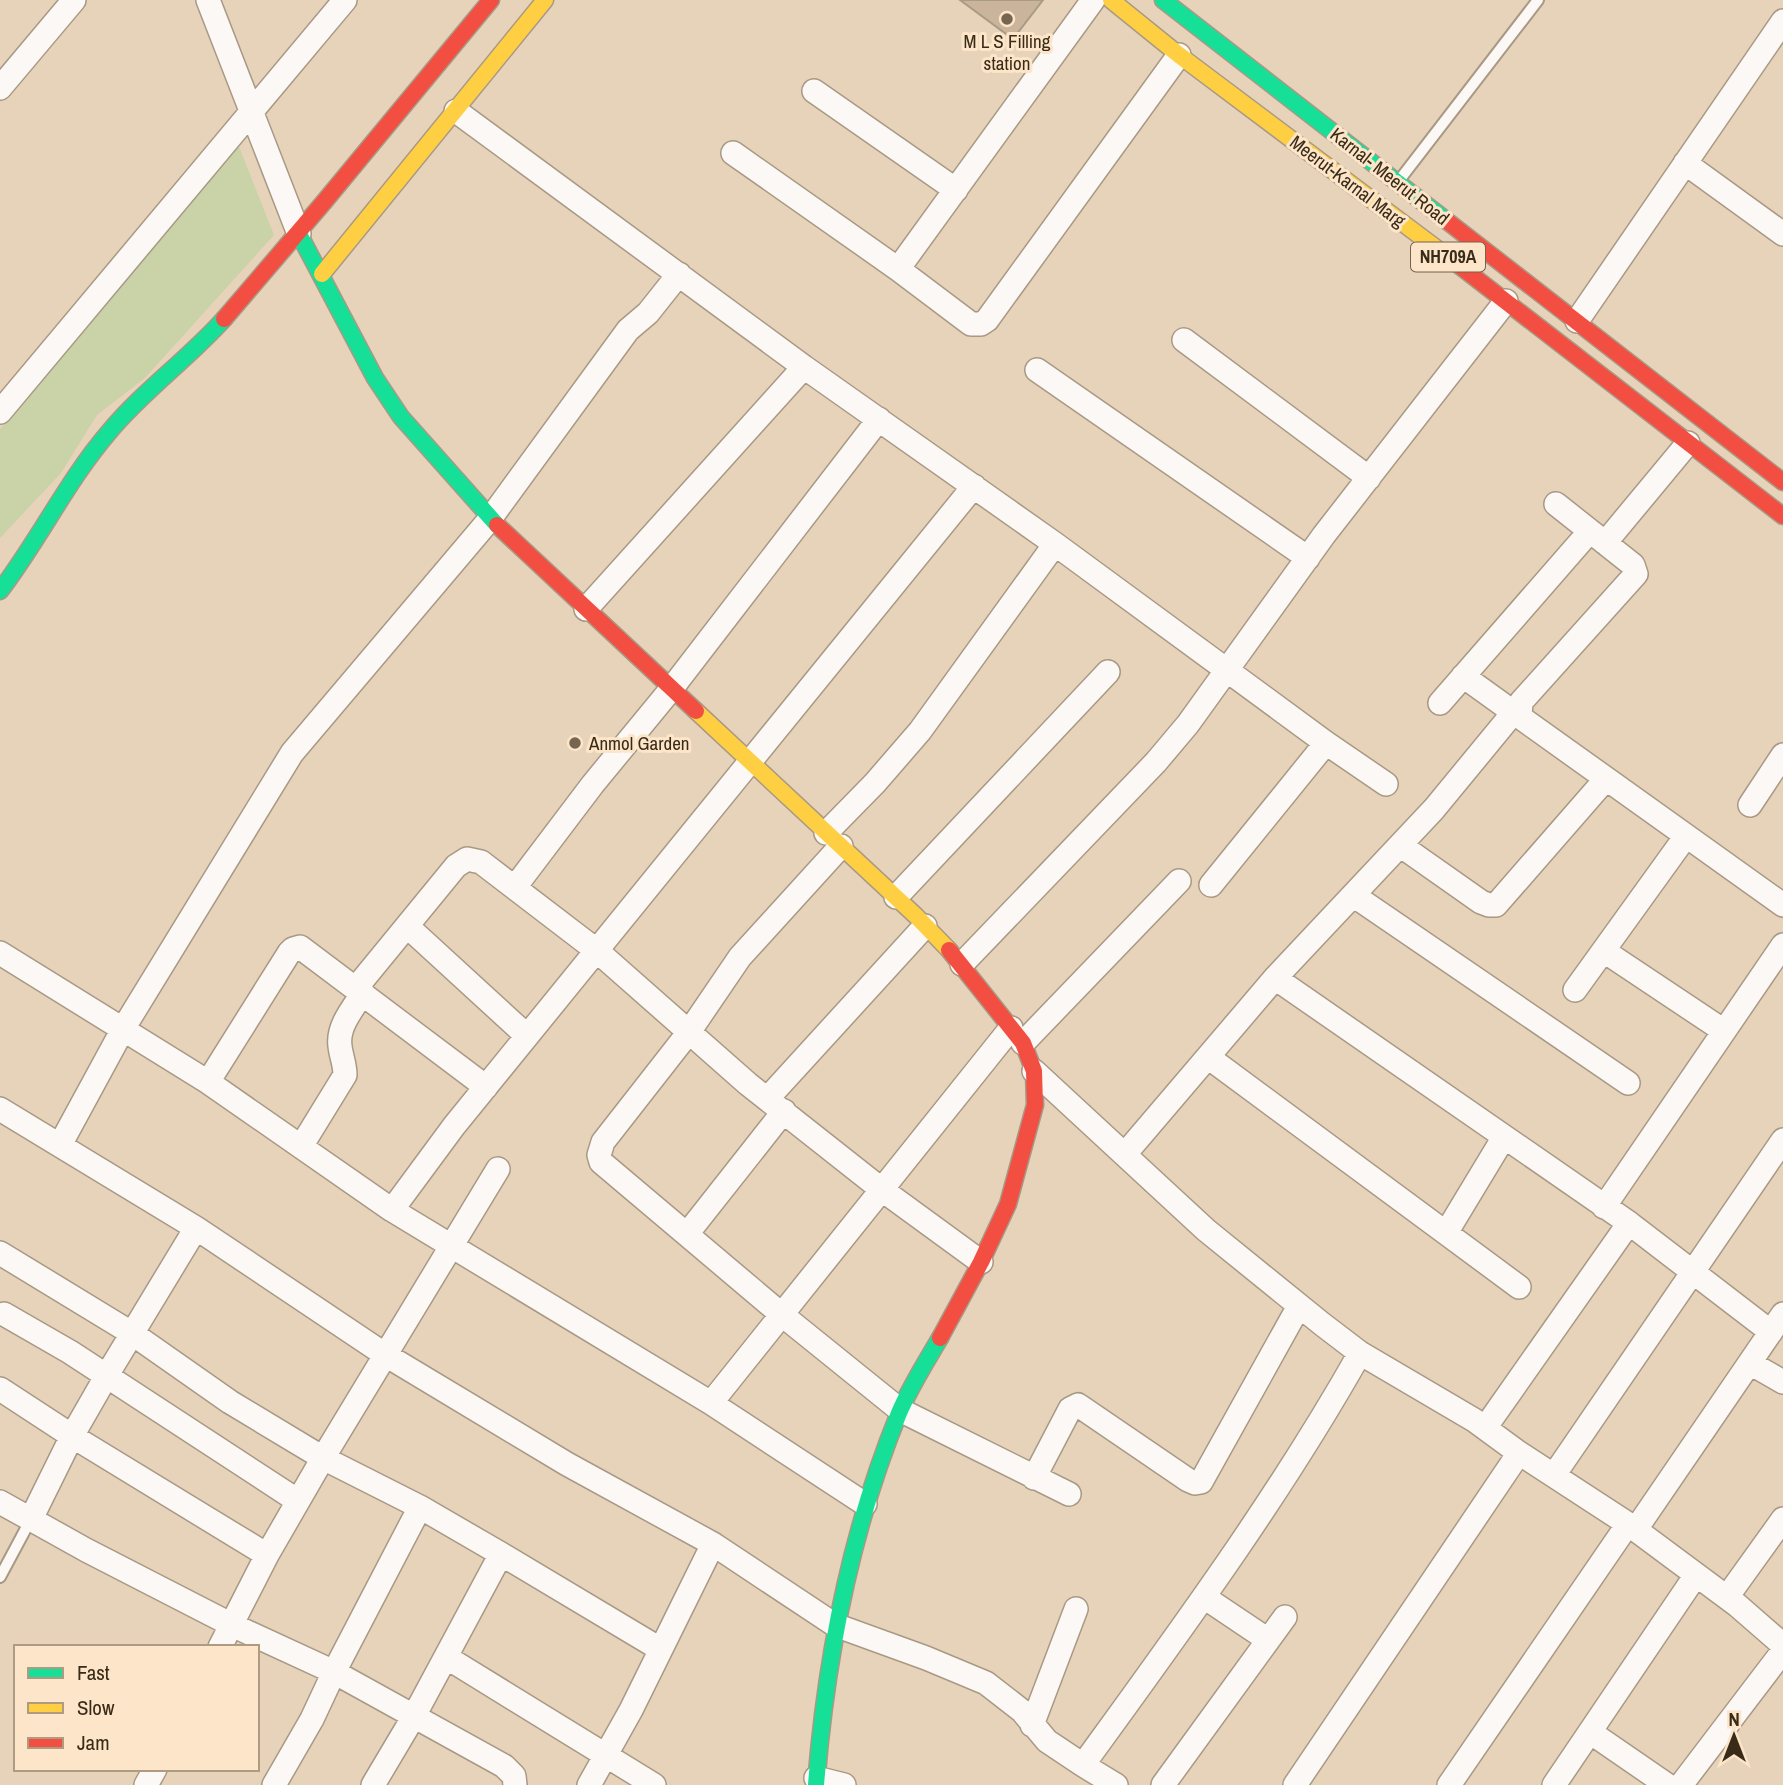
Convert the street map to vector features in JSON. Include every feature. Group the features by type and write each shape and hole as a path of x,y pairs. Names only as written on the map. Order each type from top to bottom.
{"main road":[{"path":"0,591 26,557 68,486 109,432 210,334 299,234 491,0"},
{"path":"323,274 545,0"},
{"name":"Meerut-Karnal Marg","path":"1111,0 1179,55 1506,301 1783,516"},
{"name":"Karnal- Meerut Road","path":"1163,0 1783,482"},
{"path":"299,234 323,274 375,377 401,417 490,519 925,926 962,964 1017,1036 1034,1071 1035,1105 1008,1204 981,1262 900,1410 865,1504 835,1625 821,1721 816,1782"}],"street":[{"path":"0,88 74,0"},
{"path":"208,0 299,234"},
{"path":"0,412 9,384 251,112 345,0"},
{"path":"898,268 1093,0"},
{"path":"1577,321 1783,21"},
{"path":"733,153 898,268 971,324 981,324 987,320 1179,55"},
{"path":"814,91 957,190"},
{"path":"456,111 804,367 1055,544 1386,784"},
{"path":"1685,163 1783,234"},
{"path":"60,1145 123,1029 292,753 490,519 628,330 648,313 679,274"},
{"path":"962,964 1156,762 1188,724 1308,558 1506,301"},
{"path":"1184,340 1369,478"},
{"path":"586,609 804,367"},
{"path":"1037,370 1308,558"},
{"path":"515,887 879,419"},
{"path":"1440,703 1688,443"},
{"path":"392,1210 596,950 974,486"},
{"path":"1125,1154 1275,978 1434,809 1518,714 1521,702 1633,580 1636,569 1556,503"},
{"path":"1055,544 920,731 875,783 740,957 689,1032 603,1142 599,1155 606,1167 900,1410 1069,1494"},
{"path":"896,897 1108,672"},
{"path":"1463,676 1783,905"},
{"path":"1210,885 1326,743"},
{"path":"1751,805 1783,755"},
{"path":"1400,845 1481,902 1496,905 1605,780"},
{"path":"1575,990 1686,836"},
{"path":"302,1145 345,1075 340,1033 360,991 407,926 461,861 473,859 515,887 596,950 776,1105 881,1189 981,1262"},
{"path":"711,1403 881,1189 1017,1036 1179,881"},
{"path":"1353,895 1628,1083"},
{"path":"407,926 527,1036"},
{"path":"687,1234 776,1105 925,926"},
{"path":"1604,1207 1783,945"},
{"path":"208,1082 293,949 297,947 305,949 486,1087"},
{"path":"1604,951 1724,1031"},
{"path":"0,953 208,1082 392,1210 711,1403 865,1504"},
{"path":"1275,978 1629,1223 1695,1272 1777,1323 1449,1785"},
{"path":"1208,1057 1519,1287"},
{"path":"1034,1071 1206,1230 1360,1353 1485,1428 1518,1453 1632,1527 1727,1597 1783,1645"},
{"path":"0,1109 196,1228 384,1354 567,1464 713,1544 835,1625 986,1683 1022,1710 1032,1726 1047,1741 1116,1785"},
{"path":"1446,1233 1504,1138"},
{"path":"1554,1475 1783,1140"},
{"path":"221,1645 267,1555 323,1458 498,1169"},
{"path":"1485,1428 1629,1223"},
{"path":"31,1519 72,1436 196,1228"},
{"path":"0,1253 134,1334 230,1402 323,1458 420,1507 660,1649"},
{"path":"1034,1478 1070,1409 1077,1405 1188,1480 1201,1482 1299,1306"},
{"path":"4,1314 107,1375 298,1501"},
{"path":"1083,1765 1283,1481 1360,1353"},
{"path":"1750,1363 1783,1382"},
{"path":"0,1389 267,1555"},
{"path":"1295,1785 1518,1453"},
{"path":"0,1502 232,1625 334,1672 505,1766 514,1776 515,1785"},
{"path":"274,1785 312,1720 420,1507"},
{"path":"1727,1597 1783,1519"},
{"path":"589,1785 631,1710 713,1544"},
{"path":"373,1785 414,1717 501,1554"},
{"path":"1555,1785 1696,1574"},
{"path":"1203,1597 1268,1640"},
{"path":"1032,1726 1076,1609"},
{"path":"1163,1785 1284,1617"},
{"path":"1681,1785 1783,1651"},
{"path":"446,1657 654,1785"},
{"path":"1590,1732 1667,1785"},
{"path":"816,1782 844,1785"}],"lane":[{"path":"1398,182 1538,0"},
{"path":"0,1577 31,1519"}],"green space":[{"path":"238,144 274,235 145,378 97,415 61,473 0,538 0,429"}],"building":[{"name":"M L S Filling station","path":"960,0 1043,0 1013,39"}],"traffic: fast":[{"path":"1163,0 1447,221"},
{"path":"299,234 375,378 401,417 497,525"},
{"path":"0,591 80,470 109,432 224,319"},
{"path":"816,1785 826,1689 854,1549 899,1413 940,1338"}],"traffic: slow":[{"path":"322,274 545,0"},
{"path":"1111,0 1179,55 1456,263"},
{"path":"696,711 949,950"}],"traffic: jam":[{"path":"224,319 491,0"},
{"path":"1447,221 1783,482"},
{"path":"1456,263 1783,516"},
{"path":"497,525 696,711"},
{"path":"940,1338 981,1262 1008,1204 1035,1105 1034,1071 1023,1043 949,950"}],"place":[{"name":"M L S Filling station","path":"1007,19"},
{"name":"Anmol Garden","path":"575,743"}]}
